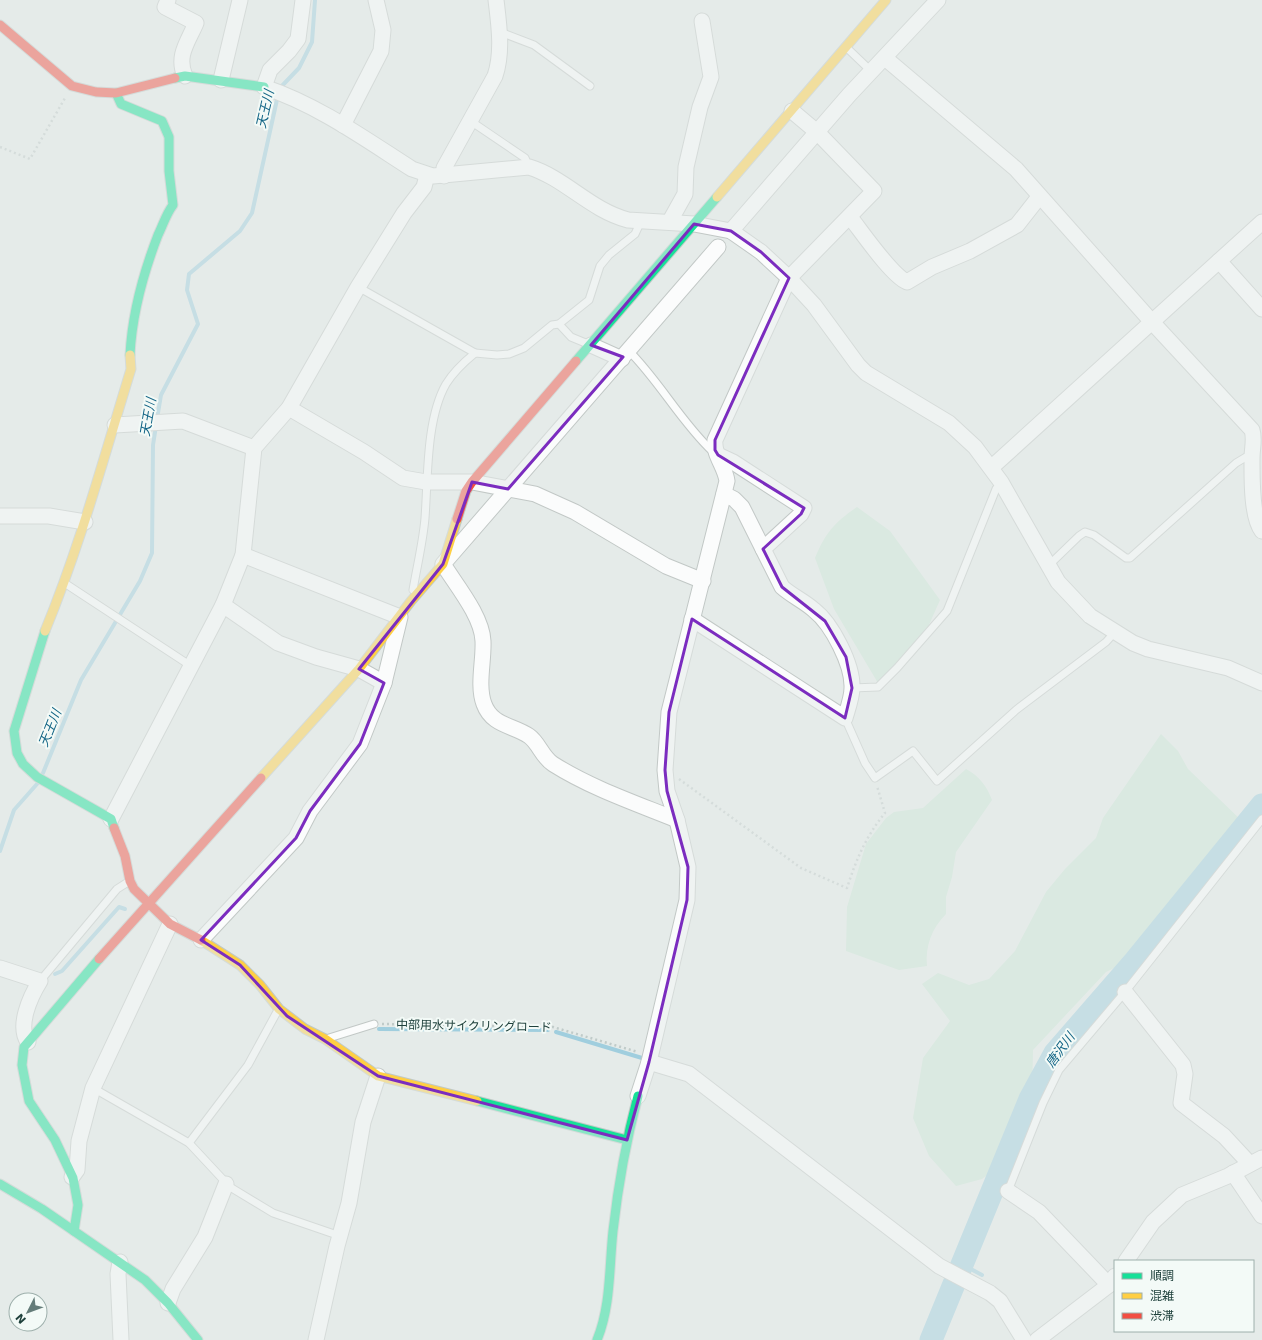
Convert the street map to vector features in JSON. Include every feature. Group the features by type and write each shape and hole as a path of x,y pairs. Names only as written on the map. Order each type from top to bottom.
{"street":[{"path":"168,0 165,8 196,24 182,56 180,65 185,76"},
{"path":"221,80 240,0"},
{"path":"264,87 270,70 289,52 298,39 303,0"},
{"path":"343,125 380,51 383,30 376,0"},
{"path":"444,176 444,168 469,120 496,76 500,32 496,0"},
{"path":"442,564 466,491 472,482 847,48 886,0"},
{"path":"731,230 816,132 938,0"},
{"path":"670,221 685,194 686,167 700,107 711,77 702,21"},
{"path":"0,25 72,86 96,92 116,93 185,76 264,87 287,95 343,125 412,169 427,175 444,176 529,168 542,171 606,213 628,220 670,221 731,230 761,252 789,278 814,305 858,365 876,379 960,431 992,467 1048,566 1069,595 1090,616 1115,632 1148,649 1228,668 1262,683"},
{"path":"885,58 1016,169 1039,197 1152,322 1252,430 1254,436 1252,458 1255,512 1258,527 1262,531"},
{"path":"116,93 121,104 162,121 169,136 168,171 173,205 160,231 141,282 134,313 130,355 131,369 85,522 64,584 42,638 14,731 14,740 17,753 23,764 37,777 111,819 126,856 130,881 134,889 170,924 201,940 240,965 260,985 279,1009 305,1029 325,1040 378,1076 627,1140"},
{"path":"597,1340 602,1330 607,1306 611,1251 621,1164 646,1057 687,900 688,867 677,820 667,791 665,770 669,712 728,481 726,472 715,450 715,440 789,278 874,191 816,132 792,111"},
{"path":"111,819 223,605 243,555 254,448 288,408 358,287 404,213 424,187 427,175"},
{"path":"850,217 888,265 902,280 907,282 932,267 970,251 1017,225 1039,197"},
{"path":"992,467 1262,222"},
{"path":"74,1231 78,1220 79,1210 78,1197 72,1177 58,1145 29,1101 23,1072 22,1054 28,1042 148,903 359,669 411,601 442,564 718,247"},
{"path":"1218,261 1262,309"},
{"path":"591,345 625,355"},
{"path":"288,408 364,452 403,478 426,482 472,482 535,494 575,512 666,566 703,582"},
{"path":"115,425 183,421 254,448"},
{"path":"718,455 733,462 804,508 801,514 763,549"},
{"path":"692,619 845,718 852,688 846,657 825,621 814,610 791,595 782,586 742,507 734,499 724,494"},
{"path":"0,516 49,516 85,522"},
{"path":"243,555 400,617"},
{"path":"442,564 480,624 484,641 481,695 484,704 493,718 498,723 531,738 546,759 584,781 604,791 677,820"},
{"path":"223,605 278,643 316,657 359,669 384,683"},
{"path":"201,940 296,838 310,811 360,744 384,683 400,617"},
{"path":"72,1177 77,1170 79,1141 93,1088 170,924"},
{"path":"0,968 40,981 31,998 24,1025 24,1037 28,1042"},
{"path":"1124,992 1184,1065 1185,1074 1181,1103 1256,1161 1233,1173 1182,1195 1172,1202 1153,1222 1127,1260"},
{"path":"646,1057 689,1074 939,1266 977,1286 1000,1301 1024,1340"},
{"path":"316,1340 349,1203 363,1122 378,1076"},
{"path":"1233,1173 1262,1216"},
{"path":"0,1184 42,1209 145,1280 168,1303 198,1340"},
{"path":"168,1303 173,1289 205,1236 226,1184"},
{"path":"1008,1191 1040,1212 1112,1281 1037,1340"},
{"path":"120,1262 118,1274 122,1340"}],"lane":[{"path":"500,32 534,45 590,86"},
{"path":"847,48 871,71"},
{"path":"469,120 525,158 529,168"},
{"path":"358,287 475,353 490,355 509,354 524,348 552,325 559,324 589,300 600,266 609,255 635,234 641,221"},
{"path":"559,324 572,337 591,345"},
{"path":"411,601 425,519 428,455 440,401 446,384 459,367 475,353"},
{"path":"625,355 643,365 686,421 718,455"},
{"path":"1048,566 1085,532 1094,535 1126,558 1130,558 1236,463 1246,457 1252,458"},
{"path":"852,688 878,687 897,668 947,611 996,489 1001,482"},
{"path":"64,584 192,666"},
{"path":"845,718 865,763 875,778 913,751 937,781 1016,710 1106,642 1115,632"},
{"path":"1008,1191 1040,1110 1059,1070 1124,992 1262,819"},
{"path":"40,981 117,889 130,881"},
{"path":"189,1143 248,1065 279,1009"},
{"path":"325,1040 374,1024"},
{"path":"93,1088 189,1143 226,1184 273,1213 340,1236"}],"path":[{"path":"0,147 30,159 72,86"},
{"path":"665,770 801,868 847,888 862,848 872,829 885,813 875,778"},
{"name":"中部用水サイクリングロード","path":"374,1024 553,1027 646,1057"}],"highlighted area":[{"path":"694,224 731,231 761,252 789,278 715,440 715,450 718,455 804,508 801,514 763,549 782,587 825,621 846,657 852,688 845,718 692,619 669,712 665,770 667,791 688,867 687,900 649,1062 627,1140 378,1076 287,1016 240,965 201,940 296,838 310,811 360,744 384,683 359,669 443,564 472,482 508,489 623,357 591,345"}],"green space":[{"path":"857,507 890,531 940,600 928,627 878,683 834,609 815,558 827,535 837,523"},
{"path":"1161,734 1178,751 1188,769 1242,821 1195,888 1143,954 1106,972 1033,1050 1032,1100 1005,1162 982,1179 956,1186 929,1156 913,1118 923,1058 950,1021 922,984 938,973 969,985 989,979 1015,951 1046,892 1065,869 1096,838 1103,818"},
{"path":"966,769 982,782 988,790 992,800 956,852 952,877 946,897 946,914 933,931 930,938 927,951 927,966 899,970 846,951 847,907 866,844 886,818 894,812 923,808"}],"waterway":[{"name":"天王川","path":"279,89 299,68 312,42 315,0"},
{"name":"天王川","path":"157,419 161,395 198,324 187,290 189,274 240,231 252,213 278,95"},
{"name":"天王川","path":"43,773 81,680 140,581 152,553 153,445 156,426"},
{"name":"天王川","path":"0,851 14,810 37,784"},
{"name":"唐沢川","path":"931,1340 1030,1099 1055,1053 1135,961 1262,805"},
{"path":"55,974 62,971 119,907 125,909"},
{"path":"379,1029 548,1030"},
{"path":"556,1032 642,1058"},
{"path":"954,1260 982,1275"}],"traffic: fast":[{"path":"175,78 185,76 264,87"},
{"path":"116,93 121,104 162,121 169,137 169,171 173,205 166,216 158,235 143,279 133,324 130,355"},
{"path":"576,361 717,197"},
{"path":"45,631 14,731 17,753 23,764 37,777 111,819 114,828"},
{"path":"74,1231 78,1205 73,1178 55,1140 29,1101 22,1065 24,1047 99,959"},
{"path":"597,1340 605,1314 609,1287 613,1231 620,1180 638,1096"},
{"path":"477,1101 627,1140"},
{"path":"0,1184 42,1209 145,1280 168,1303 198,1340"}],"traffic: slow":[{"path":"717,197 886,0"},
{"path":"45,631 58,599 91,501 131,369 130,355"},
{"path":"261,778 359,669 411,601 443,564 457,519"},
{"path":"201,940 240,965 260,985 279,1009 305,1029 325,1039 378,1076 477,1101"}],"traffic: jam":[{"path":"0,25 72,86 96,92 116,93 175,78"},
{"path":"457,519 466,491 472,482 576,361"},
{"path":"99,959 261,778"},
{"path":"114,828 125,856 130,881 134,889 170,924 201,940"}]}
